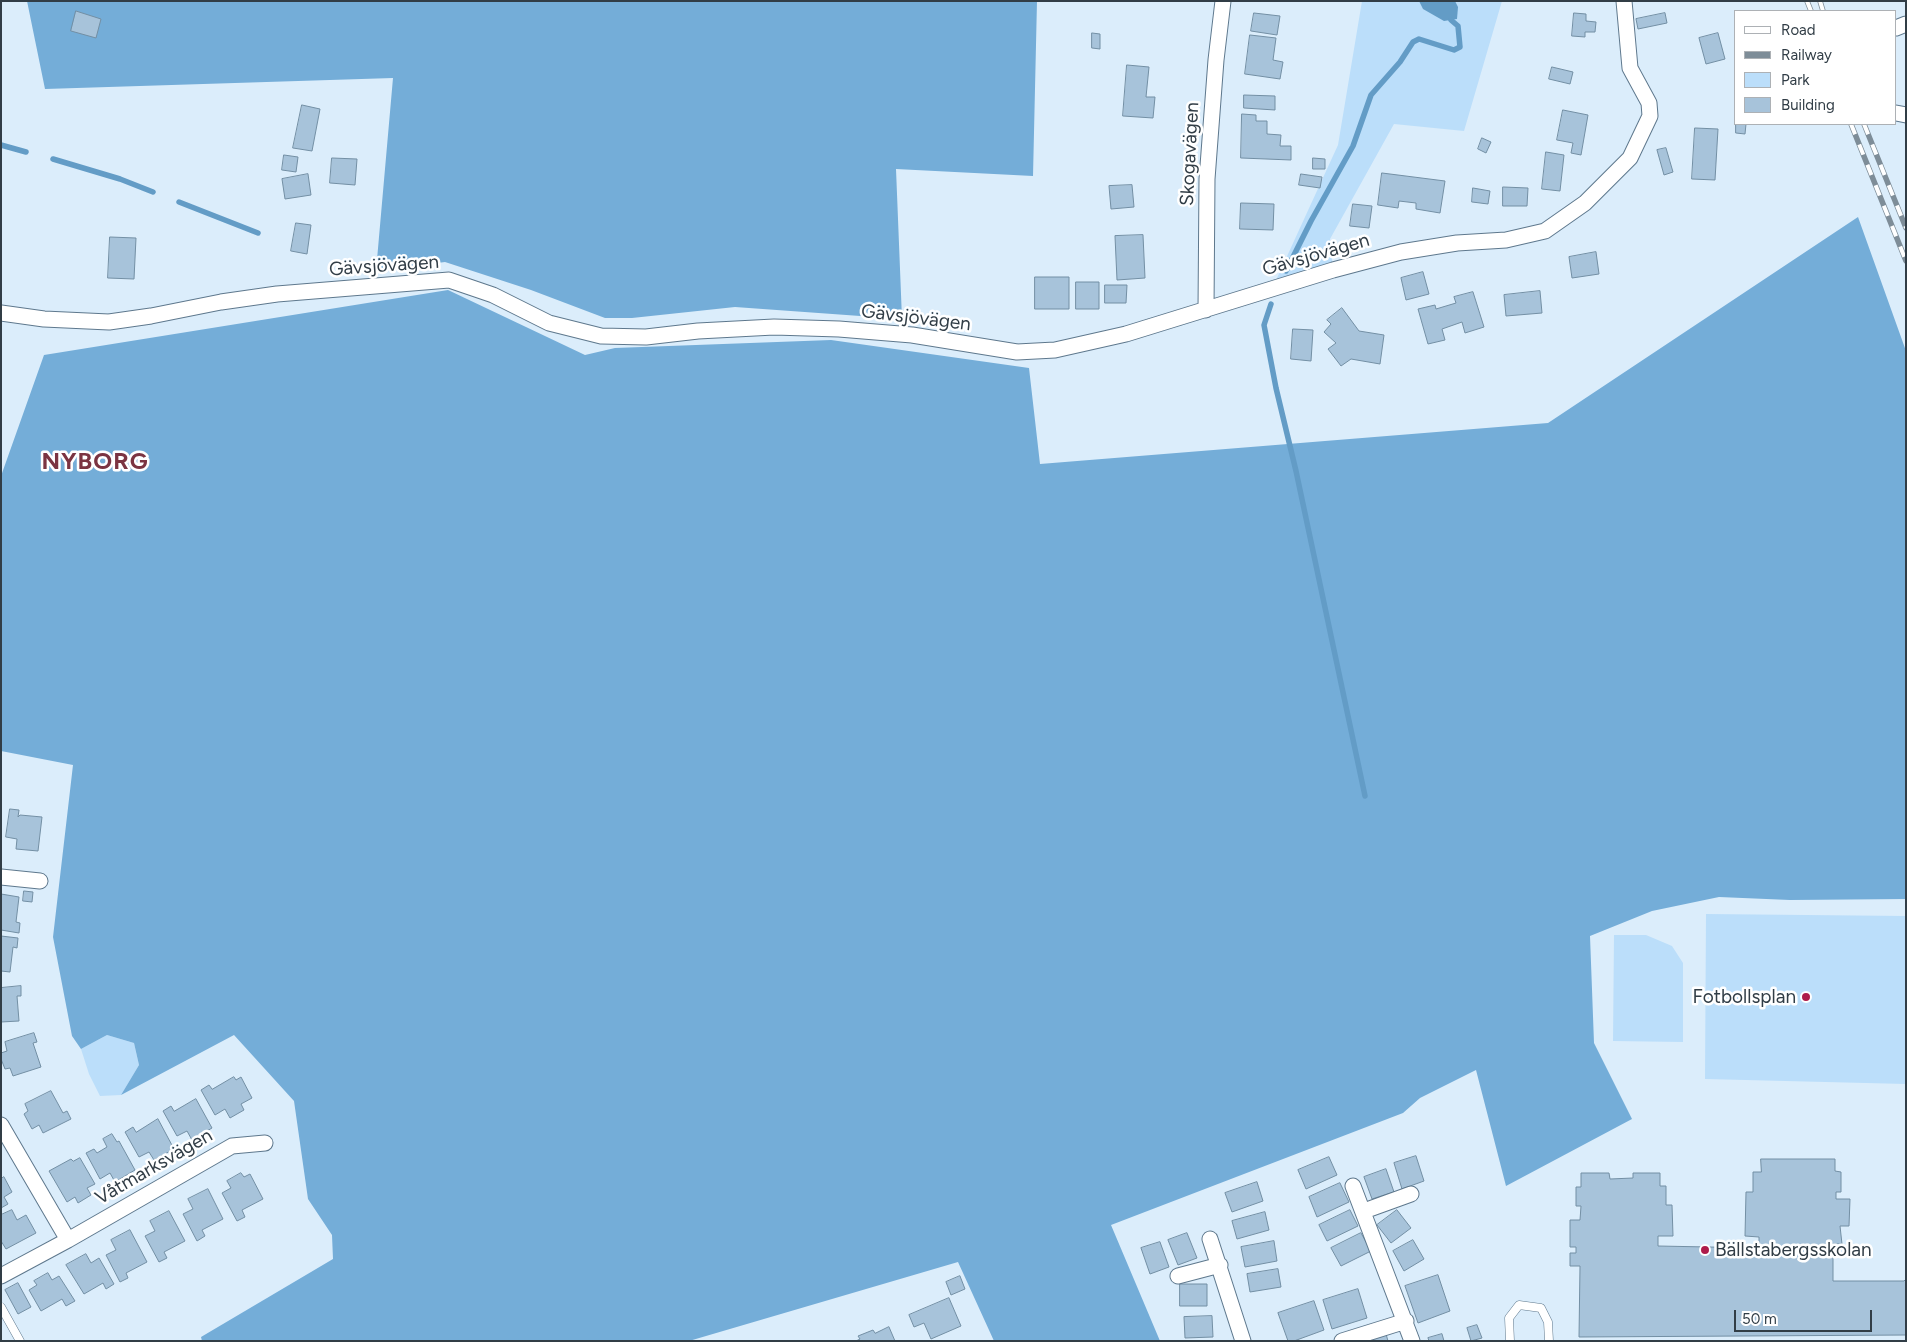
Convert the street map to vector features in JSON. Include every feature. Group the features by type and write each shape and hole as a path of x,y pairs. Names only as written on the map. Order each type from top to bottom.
{"street":[{"name":"Skogavägen","path":"1206,310 1207,179 1216,60 1223,1"},
{"name":"Gävsjövägen","path":"1,313 44,319 109,322 221,302 268,296 449,280 493,295 549,323 601,336 646,337 698,331 774,327 839,329 912,335 1017,352 1055,350 1126,334 1333,270 1401,252 1457,243 1506,240 1544,231 1585,203 1630,158 1650,116 1649,103 1630,68 1624,1"},
{"path":"1,877 40,881"},
{"path":"1,1125 68,1240"},
{"name":"Våtmarksvägen","path":"1,1276 232,1146 265,1142"},
{"path":"1353,1186 1406,1321 1412,1341"},
{"path":"1364,1211 1411,1194"},
{"path":"1210,1239 1220,1265 1243,1341"},
{"path":"1178,1276 1220,1265"},
{"path":"1342,1341 1406,1321"}],"lane":[{"path":"1510,1341 1509,1318 1519,1305 1541,1308 1548,1322 1549,1341"},
{"path":"1,1307 20,1341"}],"green space":[{"path":"1362,1 1502,1 1464,131 1394,124 1330,239 1333,270 1272,289 1338,145"},
{"name":"Fotbollsplan","path":"1706,914 1906,916 1906,1084 1705,1079"},
{"path":"1614,935 1646,935 1672,946 1683,963 1683,1042 1613,1041"},
{"path":"107,1035 134,1043 139,1065 121,1095 100,1096 89,1074 81,1049"}],"shaded area":[{"path":"27,1 1037,1 1033,176 896,169 902,319 735,307 632,318 605,318 531,290 445,262 376,271 393,78 45,89"},
{"path":"1419,1 1455,1 1458,7 1457,19 1444,21 1423,9"},
{"path":"1858,217 1906,351 1906,899 1790,900 1719,897 1652,911 1590,936 1594,1043 1632,1119 1506,1186 1476,1070 1420,1098 1403,1113 1111,1225 1160,1341 994,1341 958,1262 689,1341 202,1341 201,1337 333,1259 332,1235 308,1199 294,1101 234,1035 121,1095 139,1065 134,1043 107,1035 81,1049 72,1036 53,937 73,765 1,751 1,476 44,355 448,290 585,355 615,348 831,340 1029,368 1040,464 1548,423"}],"building":[{"path":"76,11 101,19 96,38 71,31"},
{"path":"1254,13 1280,16 1277,35 1251,31"},
{"path":"1574,13 1586,14 1586,21 1596,22 1595,32 1585,32 1585,37 1572,36"},
{"path":"1665,13 1667,23 1638,29 1636,19"},
{"path":"1092,33 1100,34 1100,49 1092,48"},
{"path":"1718,33 1725,59 1706,64 1699,38"},
{"path":"1250,35 1276,38 1273,60 1283,62 1280,79 1245,74"},
{"path":"1127,65 1149,67 1146,97 1155,97 1153,118 1123,116"},
{"path":"1552,67 1573,72 1570,84 1549,79"},
{"path":"1244,95 1275,96 1275,110 1244,108"},
{"path":"302,105 320,109 312,151 293,148"},
{"path":"1563,110 1588,115 1581,155 1571,153 1573,143 1557,140"},
{"path":"1242,114 1256,115 1256,121 1267,121 1267,134 1281,135 1280,146 1291,146 1291,160 1241,158"},
{"path":"1736,125 1746,125 1745,134 1736,133"},
{"path":"1695,128 1718,129 1715,180 1692,179"},
{"path":"1482,138 1491,142 1486,153 1478,149"},
{"path":"1666,148 1673,172 1664,175 1657,150"},
{"path":"1546,152 1564,155 1560,191 1542,189"},
{"path":"284,155 298,157 296,172 282,170"},
{"path":"332,158 357,159 355,185 330,183"},
{"path":"1313,158 1325,159 1325,169 1313,169"},
{"path":"1382,173 1445,181 1440,213 1416,209 1416,203 1399,201 1398,208 1378,205"},
{"path":"308,174 311,195 285,199 282,179"},
{"path":"1301,174 1322,177 1320,188 1299,185"},
{"path":"1132,185 1134,207 1111,209 1109,186"},
{"path":"1503,187 1528,188 1527,206 1503,206"},
{"path":"1473,188 1490,191 1488,204 1472,202"},
{"path":"1241,203 1274,204 1273,230 1240,229"},
{"path":"1353,204 1372,206 1369,228 1350,226"},
{"path":"296,223 311,225 307,254 291,251"},
{"path":"1143,235 1145,278 1117,280 1115,236"},
{"path":"110,237 136,238 134,279 108,278"},
{"path":"1596,252 1599,274 1572,278 1569,257"},
{"path":"1423,272 1429,294 1406,300 1401,278"},
{"path":"1035,277 1069,277 1069,309 1035,309"},
{"path":"1076,282 1099,282 1099,309 1076,309"},
{"path":"1105,285 1127,285 1126,303 1105,303"},
{"path":"1540,291 1542,313 1506,316 1504,295"},
{"path":"1473,292 1484,327 1465,333 1462,322 1442,329 1445,340 1428,344 1418,309 1435,305 1436,309 1456,303 1454,297"},
{"path":"1342,308 1359,331 1384,335 1380,364 1351,359 1341,366 1328,349 1336,343 1324,332 1331,324 1327,320"},
{"path":"1293,329 1313,330 1311,361 1291,359"},
{"path":"10,809 19,810 18,817 20,815 42,817 38,851 16,849 17,839 6,837"},
{"path":"24,891 33,892 32,902 23,901"},
{"path":"1,894 19,897 16,922 20,923 19,933 1,930"},
{"path":"1,936 18,938 17,948 13,947 10,972 1,971"},
{"path":"21,986 21,996 17,996 19,1021 1,1022 1,988"},
{"path":"34,1033 37,1042 33,1043 41,1067 13,1076 10,1068 5,1069 1,1059 1,1053 7,1051 5,1042"},
{"path":"234,1077 236,1080 241,1077 252,1098 241,1104 244,1110 230,1118 225,1109 215,1115 201,1090 209,1085 212,1089"},
{"path":"51,1091 63,1113 67,1111 71,1119 43,1133 39,1125 32,1129 24,1114 28,1111 25,1104"},
{"path":"196,1099 212,1128 192,1140 187,1131 177,1136 163,1111 171,1106 174,1111"},
{"path":"158,1119 174,1149 154,1160 149,1152 139,1157 125,1132 133,1127 136,1132"},
{"path":"112,1134 117,1142 119,1141 135,1170 115,1182 110,1173 100,1179 86,1153 94,1149 97,1153 107,1147 103,1139"},
{"path":"1416,1156 1424,1181 1402,1189 1394,1163"},
{"path":"1329,1157 1337,1175 1306,1189 1298,1170"},
{"path":"80,1158 95,1184 87,1188 91,1195 78,1203 75,1197 67,1202 49,1171 71,1159 73,1161"},
{"name":"Bällstabergsskolan","path":"1761,1159 1835,1159 1835,1171 1841,1172 1841,1192 1836,1192 1836,1199 1850,1199 1849,1226 1840,1226 1842,1244 1833,1244 1833,1281 1904,1281 1906,1279 1906,1335 1579,1337 1580,1266 1570,1266 1570,1253 1576,1253 1576,1247 1570,1247 1570,1220 1580,1220 1581,1206 1576,1206 1576,1187 1581,1187 1581,1173 1609,1173 1610,1179 1633,1178 1633,1173 1660,1173 1660,1186 1666,1186 1666,1205 1672,1205 1673,1236 1658,1236 1658,1246 1759,1248 1759,1237 1745,1236 1746,1192 1753,1192 1753,1172 1761,1172"},
{"path":"1386,1169 1394,1192 1372,1199 1364,1177"},
{"path":"241,1173 244,1177 250,1174 263,1199 242,1210 245,1217 237,1221 222,1193 231,1188 227,1181"},
{"path":"4,1177 12,1192 4,1197 8,1204 1,1208 1,1179"},
{"path":"1257,1182 1263,1201 1232,1212 1225,1193"},
{"path":"1340,1183 1349,1202 1317,1217 1309,1197"},
{"path":"208,1189 223,1219 202,1230 205,1236 197,1241 183,1214 193,1209 188,1199"},
{"path":"12,1210 17,1220 26,1215 36,1233 6,1249 1,1241 1,1215"},
{"path":"1350,1210 1358,1226 1327,1241 1319,1225"},
{"path":"1397,1210 1411,1228 1391,1243 1377,1225"},
{"path":"169,1211 185,1241 164,1252 167,1258 159,1262 145,1236 155,1231 150,1221"},
{"path":"1265,1212 1269,1230 1237,1239 1232,1221"},
{"path":"130,1230 147,1262 126,1273 128,1278 120,1282 106,1255 116,1250 111,1240"},
{"path":"1187,1233 1197,1258 1178,1265 1168,1240"},
{"path":"1361,1233 1371,1251 1341,1266 1331,1248"},
{"path":"1413,1240 1424,1259 1404,1271 1393,1251"},
{"path":"1274,1241 1277,1261 1245,1267 1241,1247"},
{"path":"1160,1242 1169,1267 1150,1274 1141,1248"},
{"path":"86,1254 91,1263 99,1258 114,1284 106,1289 103,1283 84,1294 66,1265"},
{"path":"1278,1269 1281,1287 1250,1292 1247,1274"},
{"path":"48,1273 52,1280 59,1276 75,1301 66,1306 62,1299 41,1311 29,1290 37,1285 34,1281"},
{"path":"1438,1275 1450,1311 1418,1323 1405,1286"},
{"path":"960,1276 965,1289 951,1295 946,1282"},
{"path":"18,1283 31,1307 18,1314 5,1290"},
{"path":"1180,1284 1207,1284 1207,1306 1180,1306"},
{"path":"1358,1289 1367,1318 1332,1329 1323,1300"},
{"path":"949,1298 961,1326 931,1339 924,1323 914,1327 909,1315"},
{"path":"1314,1301 1324,1330 1294,1341 1288,1341 1278,1313"},
{"path":"1212,1316 1213,1337 1185,1338 1184,1317"},
{"path":"1477,1325 1482,1338 1471,1341 1467,1328"},
{"path":"889,1327 895,1341 856,1341 860,1339 858,1336 873,1330 875,1333"},
{"path":"1386,1334 1388,1341 1365,1341"},
{"path":"1442,1334 1444,1341 1429,1341 1428,1338"}],"waterway":[{"path":"1286,271 1311,221 1353,146 1371,95 1400,62 1413,42 1419,39 1454,50 1460,47 1458,26 1451,20"},
{"path":"1,145 26,152"},
{"path":"53,159 120,179 153,192"},
{"path":"179,202 258,233"},
{"path":"1271,304 1264,325 1276,388 1296,471 1365,796"}],"railway":[{"path":"1807,1 1811,10"},
{"path":"1820,1 1823,10"},
{"path":"1851,125 1906,261"},
{"path":"1864,125 1906,228"}],"place":[{"name":"Fotbollsplan","path":"1806,997"},
{"name":"Bällstabergsskolan","path":"1705,1250"}],"district":[{"name":"NYBORG","path":"95,462"}]}
